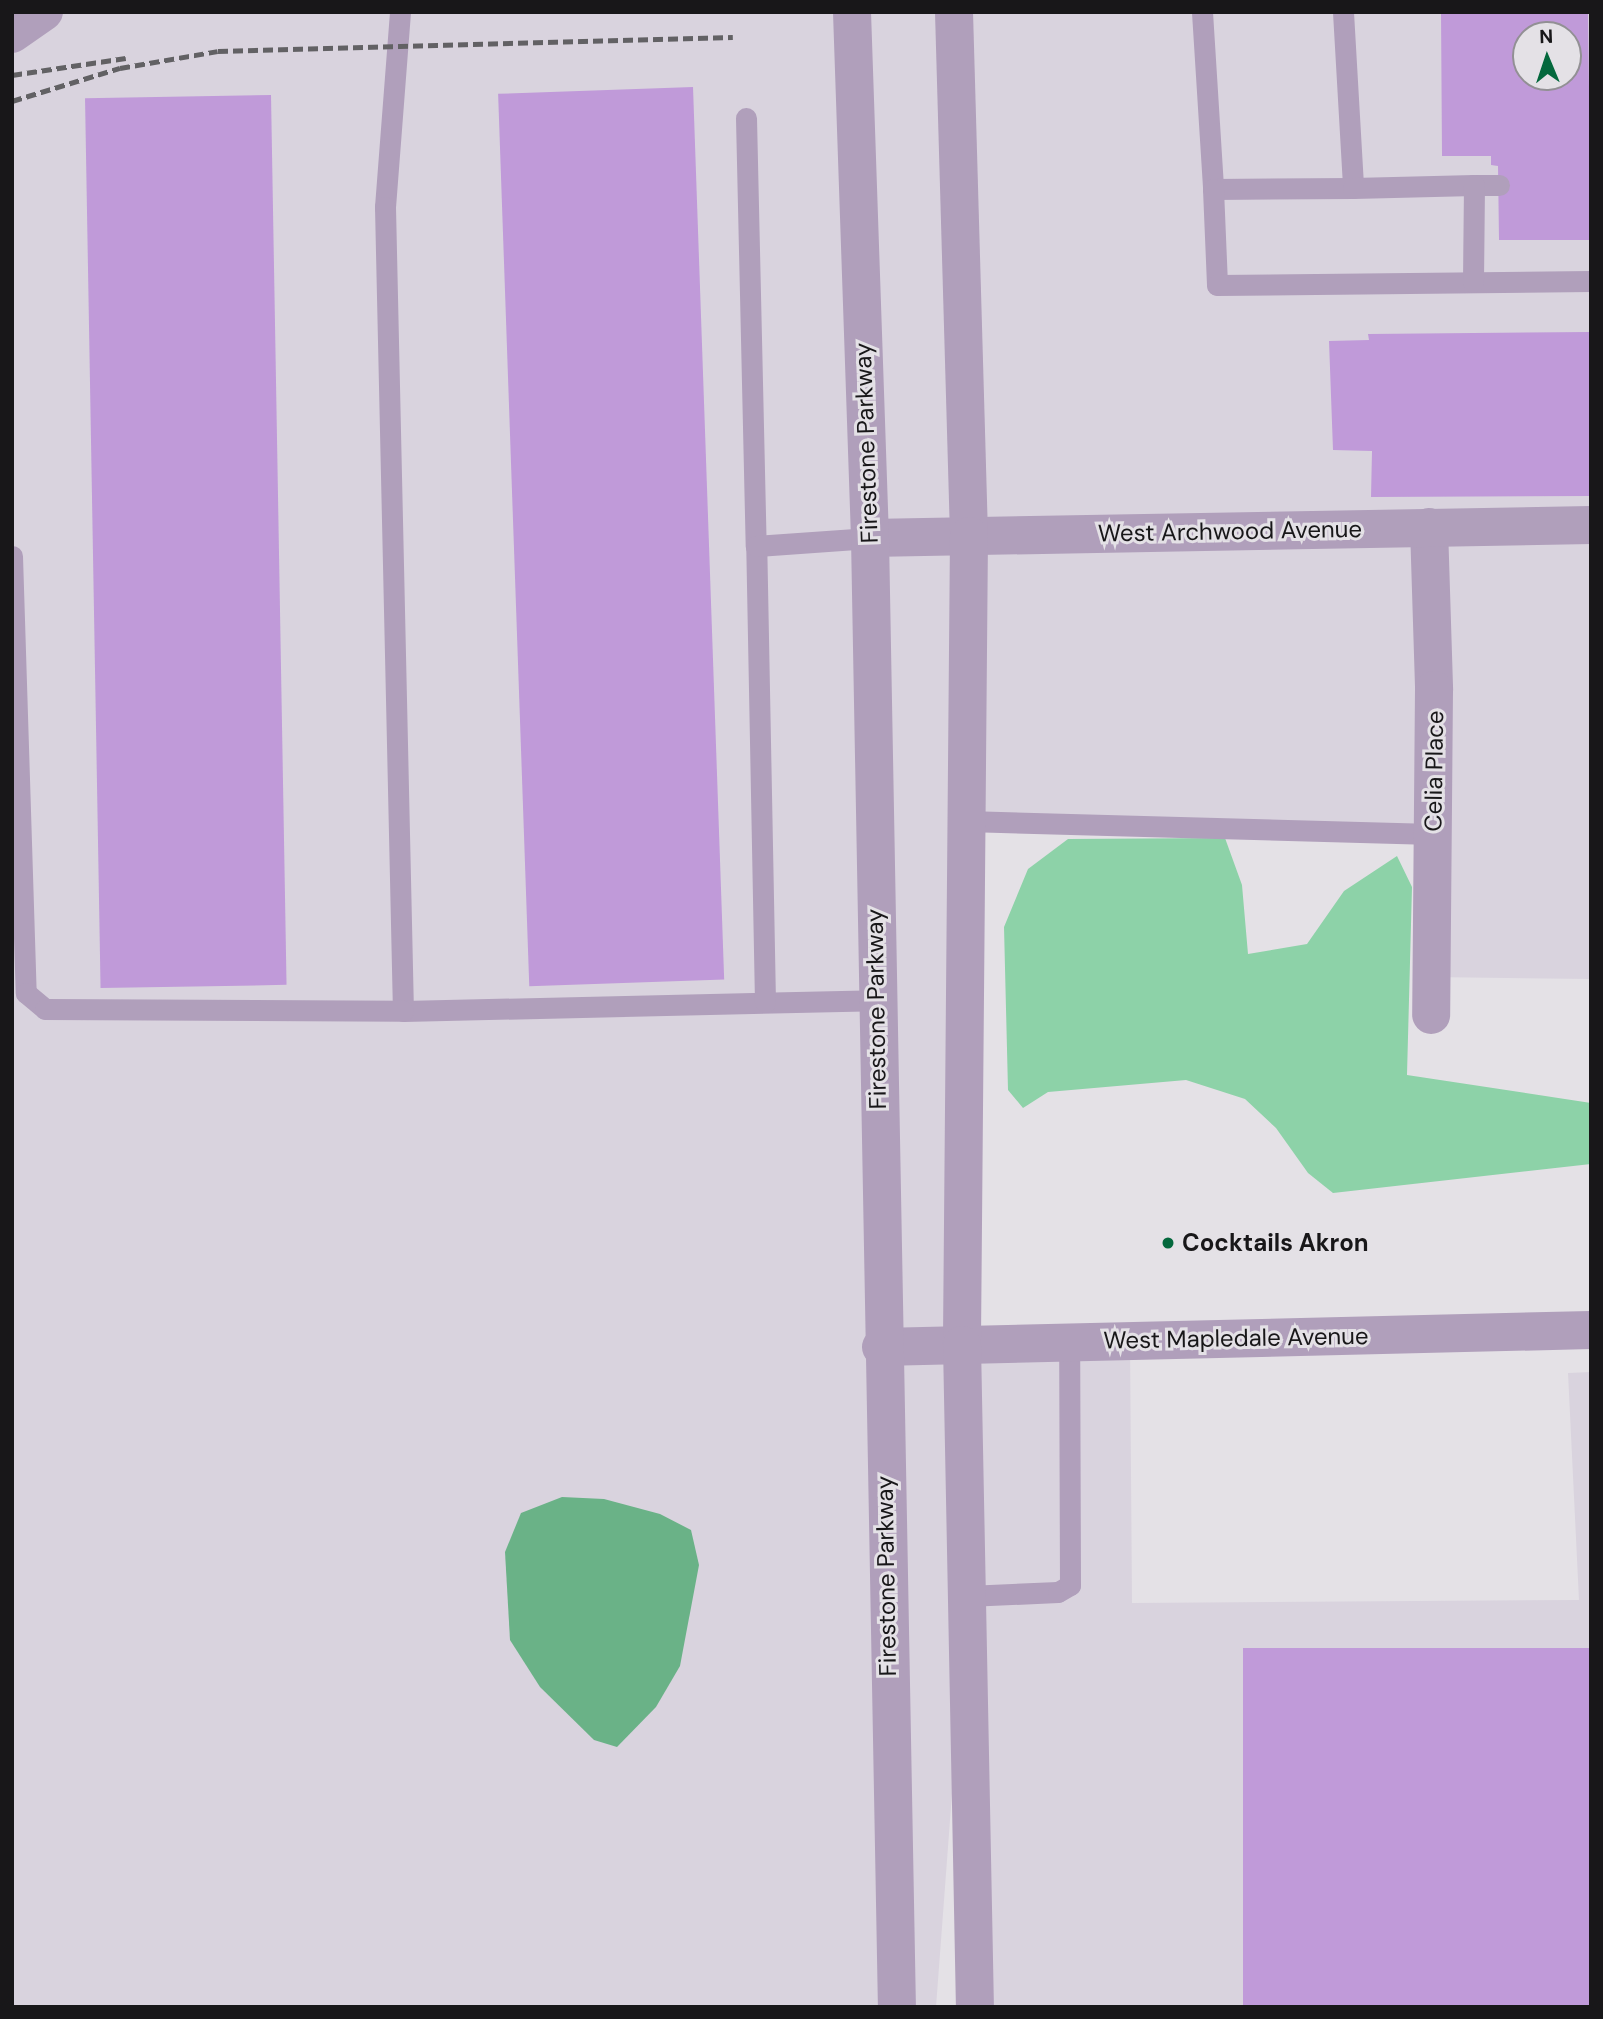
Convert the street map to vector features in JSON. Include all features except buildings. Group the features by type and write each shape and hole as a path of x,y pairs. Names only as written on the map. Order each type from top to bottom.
{"street":[{"path":"12,34 44,12"},
{"name":"Firestone Parkway","path":"852,12 870,538 881,1347 897,2007"},
{"path":"954,12 969,536 962,1345 975,2007"},
{"name":"West Archwood Avenue","path":"870,538 1591,525"},
{"name":"Celia Place","path":"1429,527 1433,834 1431,1015"},
{"name":"West Mapledale Avenue","path":"881,1347 1591,1329"}],"lane":[{"path":"400,12 385,207 403,1011"},
{"path":"1202,12 1217,285 1591,281"},
{"path":"1343,12 1353,188"},
{"path":"747,118 765,1002"},
{"path":"1474,185 1474,282"},
{"path":"1213,189 1499,185"},
{"path":"756,546 870,538"},
{"path":"12,556 26,993 45,1009 403,1011 876,1000"},
{"path":"966,821 1433,834"},
{"path":"967,1596 1058,1592 1070,1585 1069,1343"}],"shaded area":[{"path":"12,12 1591,12 1591,979 1431,977 1433,834 967,821 962,1345 1130,1341 1132,1603 1579,1600 1568,1373 1591,1372 1591,2007 975,2007 966,1607 936,2007 12,2007"},
{"path":"1225,838 1242,885 1248,954 1307,944 1344,891 1397,856 1412,887 1407,1075 1591,1103 1591,1164 1333,1193 1308,1173 1276,1128 1245,1099 1186,1080 1048,1092 1023,1108 1008,1090 1004,927 1028,869 1068,839"},
{"path":"562,1497 604,1499 660,1514 691,1530 699,1565 680,1666 656,1707 617,1747 594,1740 540,1687 510,1640 505,1552 521,1513"}],"railway":[{"path":"12,101 120,68 218,51 733,37"},
{"path":"12,75 126,58"}],"place":[{"name":"Cocktails Akron","path":"1168,1243"}]}
